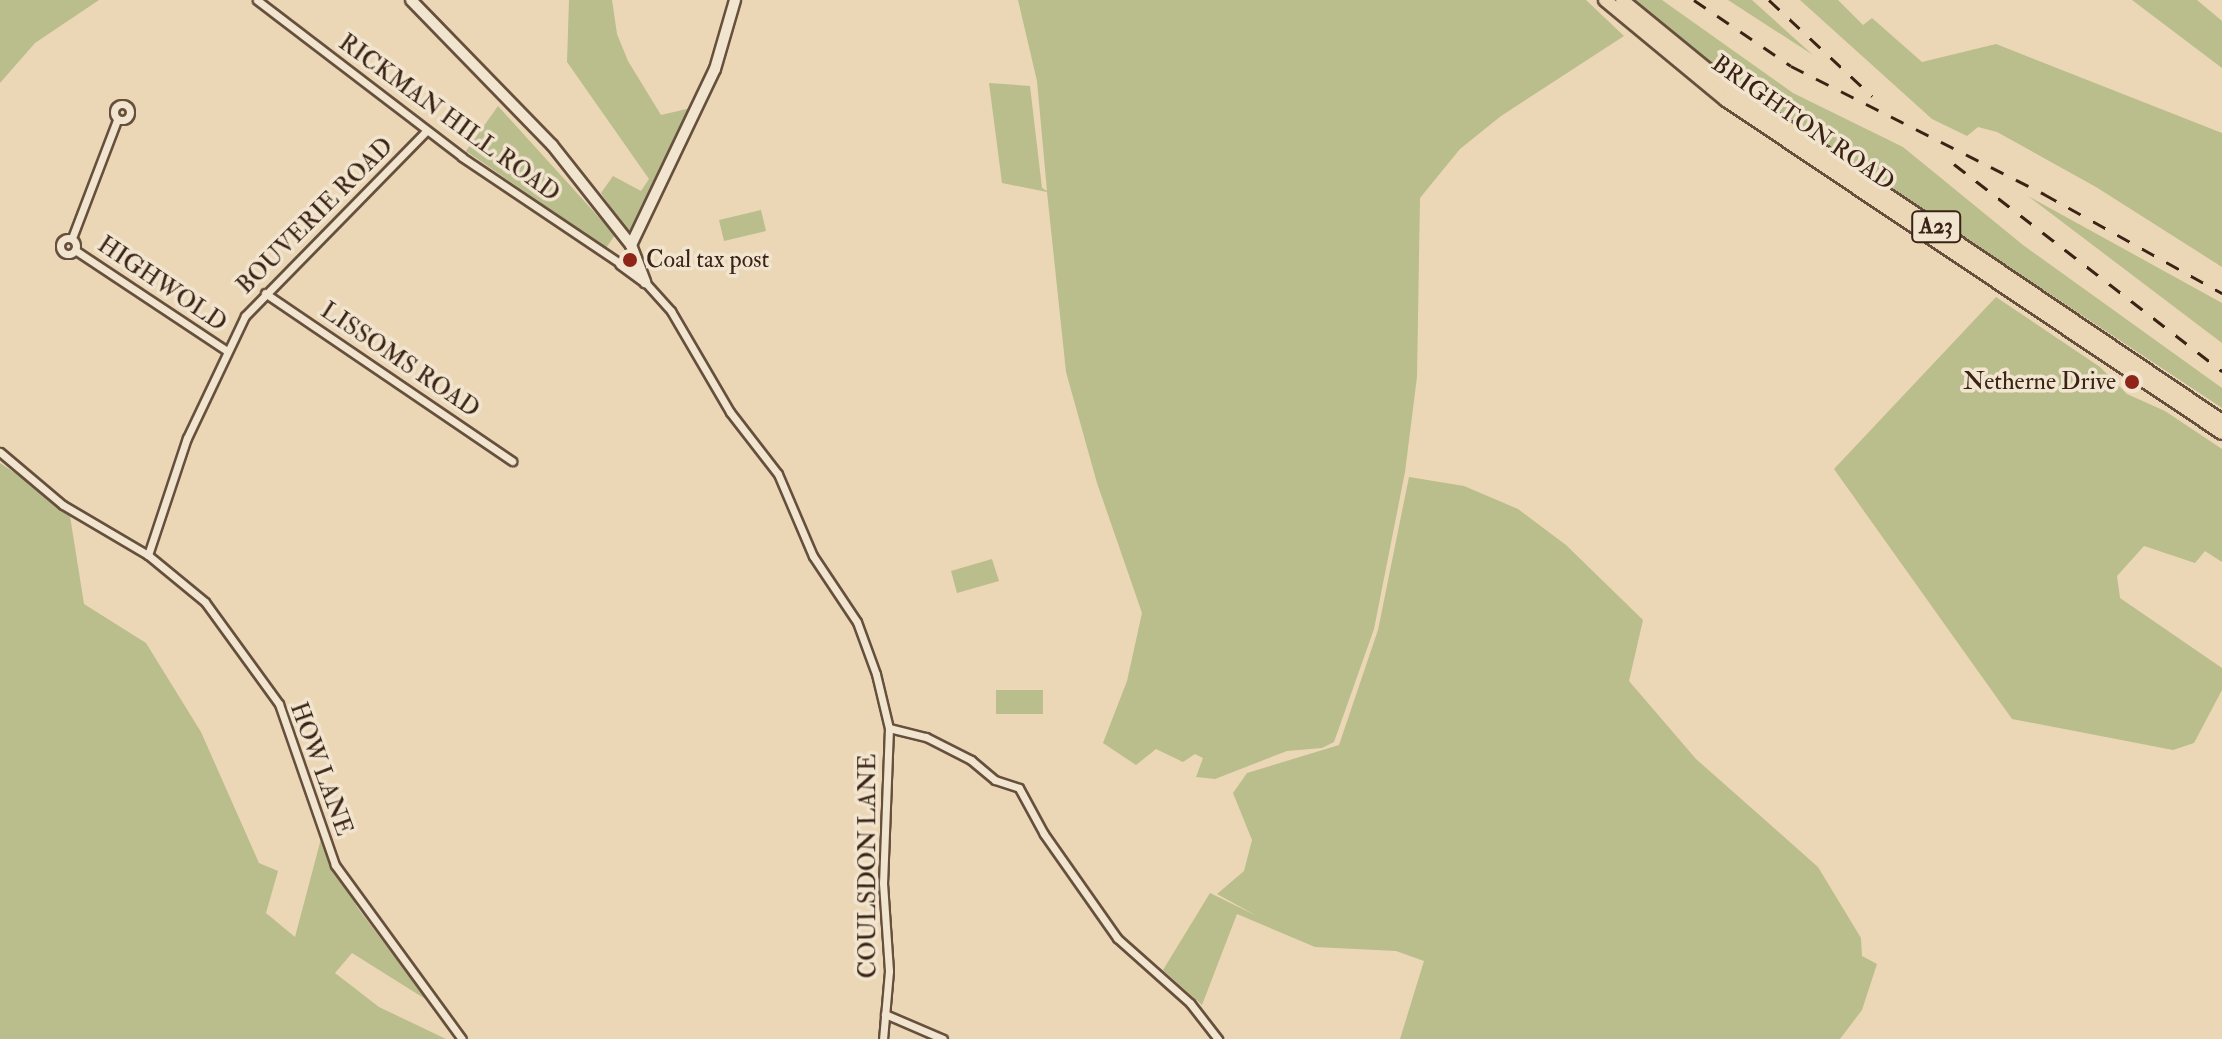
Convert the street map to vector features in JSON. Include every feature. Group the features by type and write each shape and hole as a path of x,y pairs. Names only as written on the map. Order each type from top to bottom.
{"highway":[{"name":"BRIGHTON ROAD","path":"1605,0 1726,100 2222,433"},
{"name":"BRIGHTON ROAD","path":"1622,0 1732,90 2222,421"}],"street":[{"name":"RICKMAN HILL ROAD","path":"257,0 426,131 621,264"},
{"name":"COULSDON LANE","path":"411,0 552,145 631,245 645,282"},
{"path":"631,245 709,84 735,0"},
{"name":"HIGHWOLD","path":"72,238 117,120"},
{"name":"BOUVERIE ROAD","path":"148,555 187,438 227,351 265,293 426,131"},
{"path":"72,238 75,250 67,254 60,248 63,239 72,238"},
{"name":"HIGHWOLD","path":"75,250 227,351"},
{"name":"COULSDON LANE","path":"621,264 645,282 671,311 730,412 778,474 813,556 863,636 889,728 883,883 889,961 883,1039"},
{"name":"LISSOMS ROAD","path":"265,293 512,461"},
{"name":"HOW LANE","path":"0,452 63,505 148,555 205,602 279,704 315,821 335,865 462,1039"},
{"path":"889,728 926,737 995,780 1019,788 1044,834 1117,938 1190,1003 1218,1039"},
{"path":"885,1014 943,1039"}],"green space":[{"path":"0,0 99,0 35,43 0,83"},
{"path":"569,0 612,0 617,34 628,61 661,115 691,108 630,236 601,193 613,176 641,191 649,179 567,62"},
{"path":"1018,0 1586,0 1624,36 1501,116 1460,149 1420,198 1417,377 1405,472 1374,629 1334,742 1322,748 1287,751 1215,779 1196,777 1203,758 1195,754 1183,762 1156,749 1136,765 1103,743 1127,681 1142,613 1097,483 1066,372 1047,192 1002,183 989,83 1030,86 1042,188 1047,191 1037,81"},
{"path":"1631,0 1662,0 1793,93 1903,147 2023,245 2222,388 2222,408 1737,87"},
{"path":"1728,0 1752,0 1813,55"},
{"path":"1800,0 1838,0 1863,25 1872,18 1922,62 1996,44 2222,133 2222,267 2096,187 1997,132 1978,127 1967,136 1932,119"},
{"path":"2132,0 2197,0 2222,21 2222,68"},
{"path":"498,106 615,235 606,248 466,151"},
{"path":"2028,196 2222,303 2222,343"},
{"path":"761,210 766,231 724,241 719,220"},
{"path":"1996,297 2100,367 2127,394 2165,411 2222,449 2222,562 2205,551 2195,563 2144,546 2117,576 2120,598 2222,668 2222,690 2194,743 2173,750 2012,719 1834,469"},
{"path":"0,463 63,505 70,516 84,604 146,643 201,732 259,863 278,871 266,913 295,937 322,835 357,907 427,1000 352,953 335,973 379,1007 446,1039 0,1039"},
{"path":"1409,477 1464,486 1518,509 1566,545 1643,620 1629,681 1696,759 1818,867 1861,938 1862,956 1877,964 1862,1010 1840,1039 1400,1039 1424,961 1396,951 1315,947 1237,914 1202,1005 1163,970 1210,893 1257,916 1217,894 1244,871 1252,840 1233,793 1247,773 1339,745 1378,630"},
{"path":"992,559 999,581 957,593 951,571"},
{"path":"996,690 1043,690 1043,714 996,714"}],"railway":[{"path":"1694,0 1791,66 2044,194 2222,293"},
{"path":"1769,0 1872,96"},
{"path":"1954,164 2222,371"}],"place":[{"name":"Coal tax post","path":"630,260"},
{"name":"Netherne Drive","path":"2132,382"}]}
